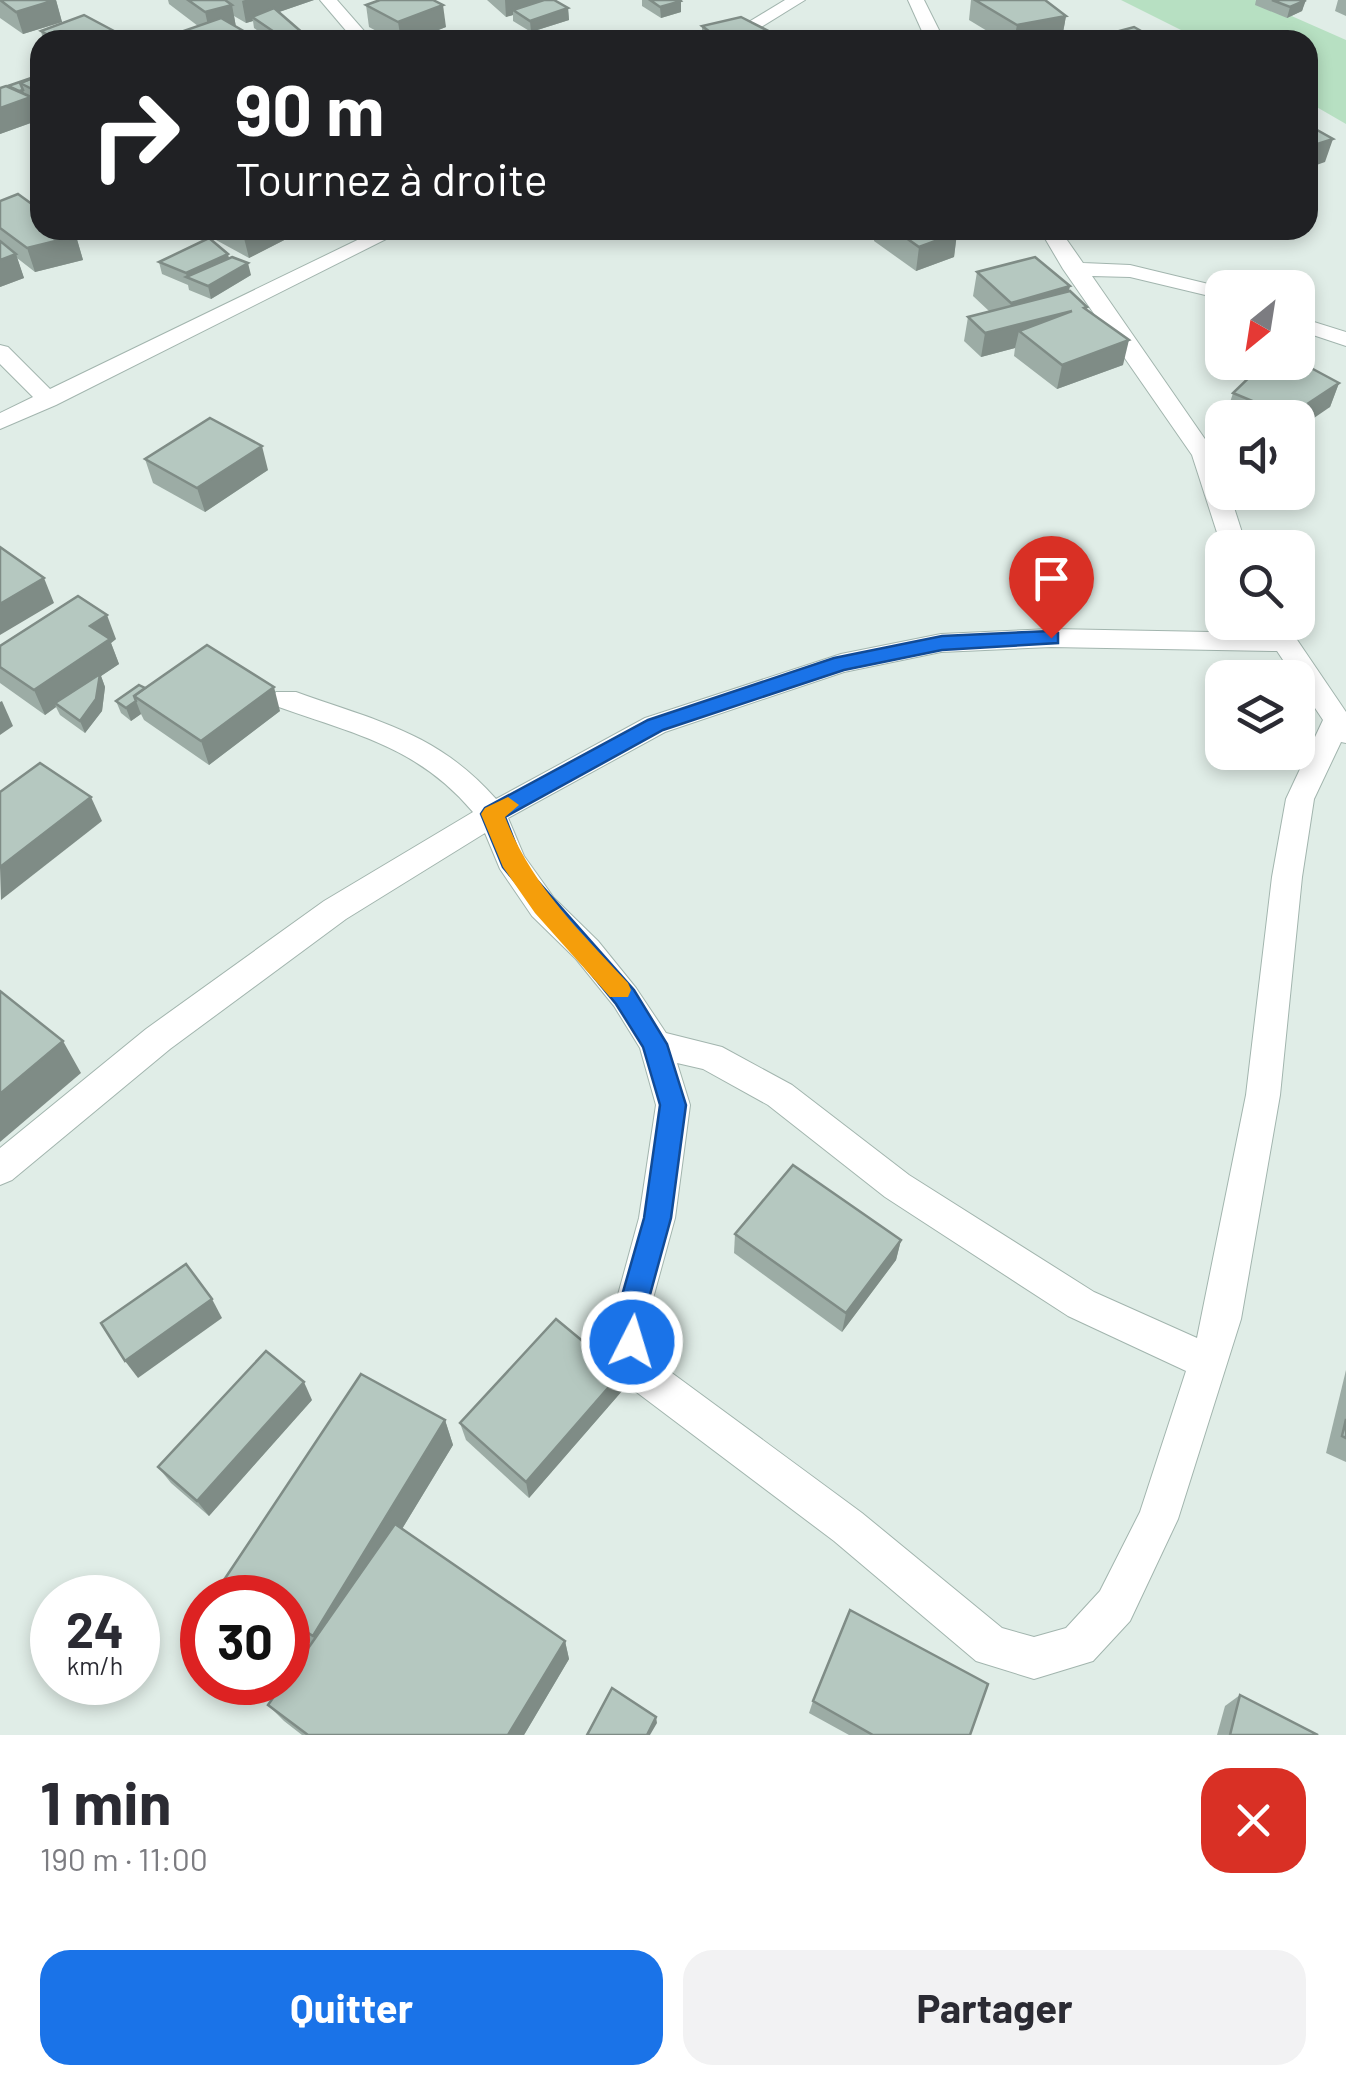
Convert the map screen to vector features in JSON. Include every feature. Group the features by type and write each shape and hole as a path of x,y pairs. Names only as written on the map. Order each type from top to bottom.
{"street":[{"path":"328,0 354,30"},
{"path":"745,30 796,0"},
{"path":"916,0 930,30"},
{"path":"0,422 374,240"},
{"path":"1056,240 1204,455 1229,530"},
{"path":"1074,269 1130,271 1205,289"},
{"path":"1315,329 1346,339"},
{"path":"0,352 48,400"},
{"path":"0,1169 158,1039 319,922 492,814 655,725 841,663 942,643 1205,634"},
{"path":"286,699 412,744 457,774 492,814 511,861 543,906 625,997 655,1044 673,1105 658,1218 631,1313 632,1342 648,1378 848,1528 992,1646 1034,1658 1078,1646 1115,1606 1158,1519 1222,1318 1263,1095 1287,877 1300,799 1343,717 1313,685 1282,640"},
{"path":"655,1044 710,1057 780,1095 897,1186 1080,1304 1208,1362"}],"green space":[{"path":"1121,0 1255,0 1346,40 1346,124 1318,108 1318,30 1181,30"}],"building":[{"path":"0,0 55,0 16,12"},
{"path":"188,0 225,0 232,5 205,12"},
{"path":"380,0 433,0 443,5 398,22 366,5"},
{"path":"554,0 568,8 530,21 513,10"},
{"path":"650,0 680,0 681,1 660,7"},
{"path":"975,0 1045,0 1066,16 1017,25"},
{"path":"1272,0 1306,0 1290,7"},
{"path":"274,8 299,30 271,30 252,17"},
{"path":"84,15 112,30 44,30"},
{"path":"741,17 766,30 707,30 702,26"},
{"path":"221,18 242,30 186,30"},
{"path":"30,78 20,83 23,90 8,86"},
{"path":"6,86 30,97 0,108 0,88"},
{"path":"1318,131 1333,139 1318,144"},
{"path":"18,194 30,203 30,240 60,240 27,248 0,228 0,201"},
{"path":"205,240 211,240 228,254 186,273 159,262"},
{"path":"909,240 938,240 919,247"},
{"path":"0,241 16,254 0,260"},
{"path":"232,257 248,263 208,286 186,277"},
{"path":"1035,257 1070,286 1011,303 977,272"},
{"path":"1070,291 1087,307 1084,308 1129,340 1062,365 1019,331 1072,311 985,333 968,317"},
{"path":"1315,370 1339,383 1313,400 1250,400 1233,393 1246,380 1315,380"},
{"path":"210,418 262,446 197,488 145,459"},
{"path":"0,547 44,578 0,604"},
{"path":"78,596 107,615 90,626 110,639 34,690 0,667 0,646"},
{"path":"207,645 274,687 201,741 134,696"},
{"path":"100,674 96,699 80,721 55,703"},
{"path":"139,685 145,688 126,708 116,701"},
{"path":"40,763 91,797 0,867 0,792"},
{"path":"0,991 63,1041 0,1094"},
{"path":"793,1165 901,1240 846,1313 735,1234"},
{"path":"186,1264 212,1299 125,1361 101,1323"},
{"path":"556,1319 621,1373 526,1482 460,1423"},
{"path":"266,1351 304,1382 197,1501 158,1467"},
{"path":"361,1374 445,1420 313,1636 310,1575 227,1575"},
{"path":"395,1524 565,1641 508,1735 308,1735 268,1705 310,1705 310,1646"},
{"path":"850,1610 988,1684 970,1735 873,1735 813,1701"},
{"path":"612,1688 656,1717 647,1735 587,1735"},
{"path":"1240,1695 1318,1735 1230,1735"}],"slow traffic":[{"path":"508,805 492,814 511,861 543,906 619,990"}],"route":[{"path":"632,1342 631,1313 658,1218 673,1105 655,1044 625,997 527,884 511,861 492,814 655,725 841,663 942,643 1051,638"}]}
